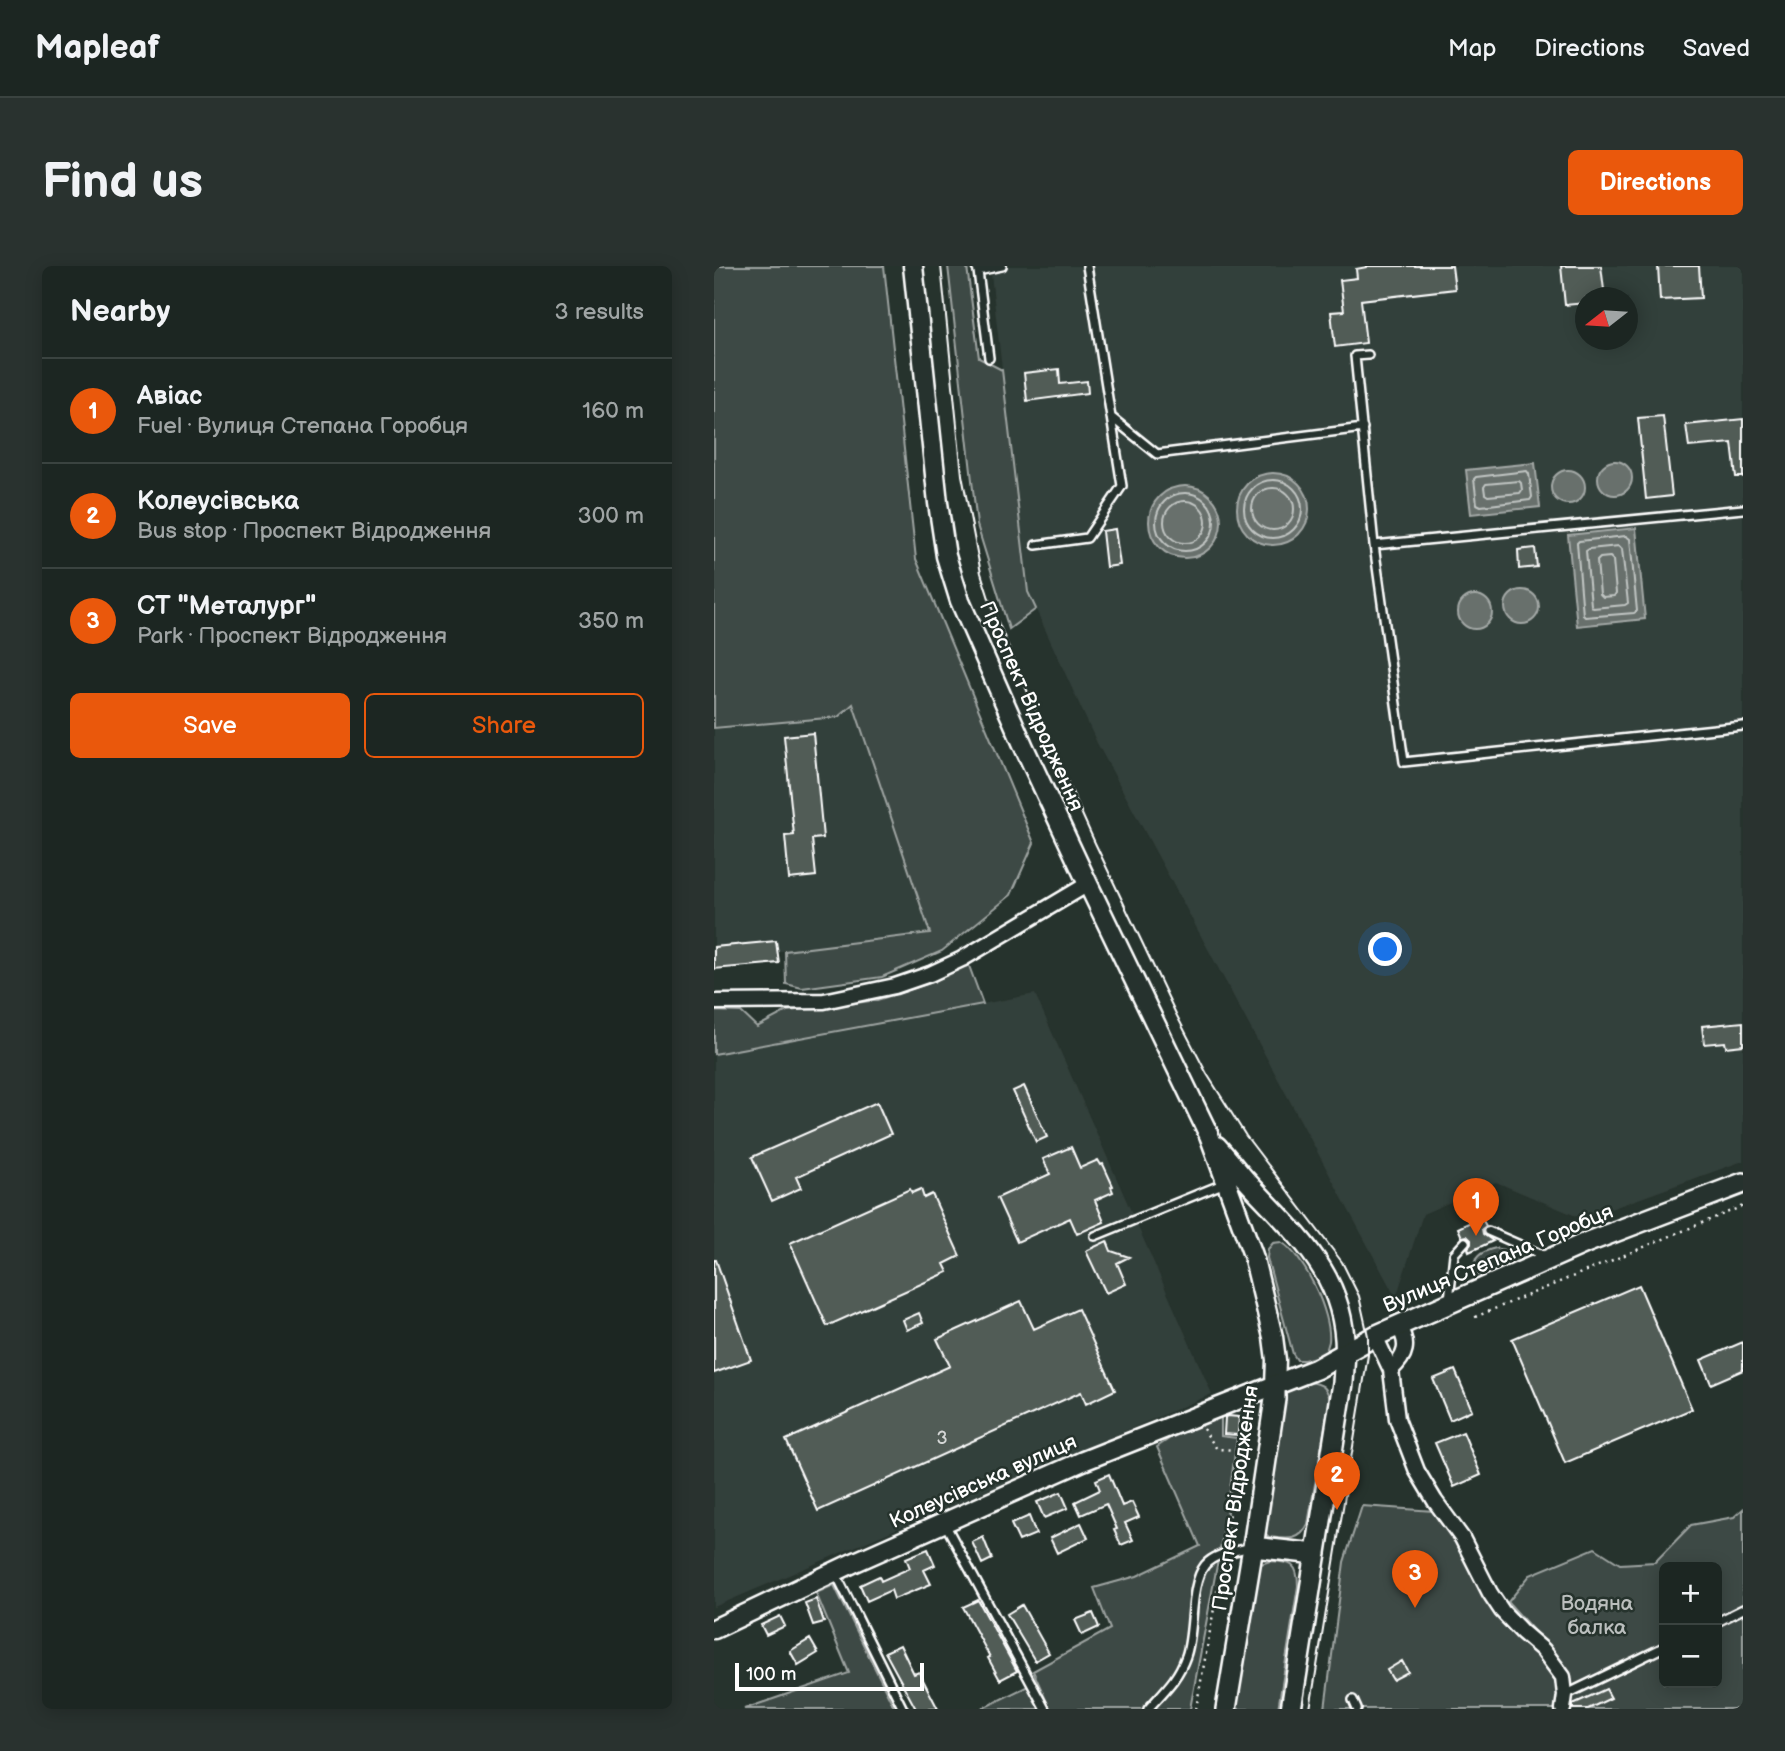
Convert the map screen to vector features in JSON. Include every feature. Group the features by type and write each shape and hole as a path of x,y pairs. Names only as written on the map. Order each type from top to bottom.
{"main road":[{"name":"Вулиця Степана Горобця","path":"1275,1385 1316,1369 1375,1336 1588,1242 1743,1182"},
{"name":"Проспект Відродження","path":"1291,1709 1344,1375 1345,1353"},
{"name":"Проспект Відродження","path":"1226,1709 1253,1547 1275,1385"},
{"path":"1253,1547 1316,1554"}],"street":[{"name":"Проспект Відродження","path":"913,266 938,503 946,556 960,601 1030,760 1209,1135 1253,1255 1276,1360 1275,1385"},
{"path":"714,1002 824,1001 895,986 930,975 962,959 1088,884"},
{"name":"Проспект Відродження","path":"1209,1135 1320,1262 1338,1301 1345,1336 1345,1353"},
{"path":"1391,1370 1404,1354 1405,1345 1398,1326"},
{"path":"1375,1336 1391,1370 1397,1419 1417,1471 1462,1538 1484,1583 1502,1611 1543,1650 1563,1677 1564,1702"},
{"name":"Колеусівська вулиця","path":"714,1629 1083,1461 1275,1385"}],"lane":[{"path":"989,358 977,269 1002,266"},
{"path":"1036,545 1087,538 1122,486 1087,266"},
{"path":"1368,355 1355,356 1374,545 1404,761 1743,726"},
{"path":"1111,417 1157,453 1363,428"},
{"path":"1374,545 1743,509"},
{"path":"1095,1236 1226,1183"},
{"path":"1488,1231 1551,1259"},
{"path":"1449,1304 1454,1254 1465,1242"},
{"path":"944,1522 1045,1709"},
{"path":"1148,1709 1178,1675 1188,1653 1194,1602 1199,1579 1206,1564 1224,1554 1253,1547"},
{"path":"835,1572 903,1709"},
{"path":"1722,1620 1743,1609"},
{"path":"1564,1702 1659,1650"},
{"path":"1353,1700 1357,1709"}],"path":[{"path":"1475,1317 1743,1206"},
{"path":"1194,1417 1217,1449 1238,1450"}],"shaded area":[{"path":"714,266 853,703 930,933 714,959"},
{"path":"990,266 1743,266 1743,1161 1583,1219 1496,1182 1423,1214 1396,1298 1097,743 1028,592"},
{"path":"1035,994 1212,1394 714,1607 714,1054"}],"green space":[{"path":"714,266 884,266 916,559 1034,843 1011,895 942,951 882,977 802,988 786,984 785,951 930,933 853,704 838,717 714,728"},
{"path":"948,266 968,266 979,358 1002,370 1028,592 1036,609 1009,629 977,525"},
{"path":"968,963 983,1004 714,1054 714,1011 741,1012 757,1027 787,1011 877,1000 933,982"},
{"path":"1281,1242 1299,1259 1315,1286 1329,1330 1326,1352 1304,1360 1297,1360 1293,1354 1267,1258 1268,1249 1273,1243"},
{"path":"1496,1248 1516,1253 1519,1263 1484,1278 1476,1273 1476,1259 1482,1253"},
{"path":"1309,1382 1323,1386 1330,1399 1308,1524 1297,1537 1269,1537 1263,1531 1283,1393 1287,1388"},
{"path":"1221,1416 1221,1436 1237,1438 1227,1512 1190,1709 1050,1709 1033,1671 1110,1629 1094,1588 1137,1576 1200,1546 1157,1447 1194,1422"},
{"path":"1362,1506 1434,1511 1458,1541 1489,1605 1537,1650 1559,1681 1564,1697 1659,1651 1659,1688 1722,1688 1722,1622 1743,1611 1743,1709 1325,1709 1344,1562"},
{"name":"Водяна балка","path":"1743,1509 1743,1607 1722,1617 1722,1562 1659,1562 1659,1647 1571,1691 1560,1660 1508,1602 1530,1575 1595,1548 1620,1564 1655,1562 1691,1525 1734,1517"},
{"path":"1270,1561 1292,1565 1298,1578 1278,1709 1232,1709 1255,1569"},
{"path":"834,1585 895,1709 744,1709 849,1673 816,1593"},
{"path":"1028,1686 1040,1709 981,1709"}],"water":[{"path":"1615,461 1627,466 1632,478 1627,490 1615,495 1603,490 1598,478 1603,466"},
{"path":"1535,463 1540,507 1471,514 1466,470"},
{"path":"1568,470 1580,475 1585,487 1580,499 1568,504 1556,499 1551,487 1556,475"},
{"path":"1280,473 1299,483 1307,495 1307,523 1299,535 1287,543 1266,545 1247,535 1239,523 1237,502 1247,483 1259,475"},
{"path":"1192,486 1211,496 1219,508 1219,536 1211,548 1199,556 1178,558 1159,548 1151,536 1149,515 1159,496 1171,488"},
{"path":"1636,528 1645,619 1577,626 1568,535"},
{"path":"1522,590 1534,595 1539,607 1534,619 1522,624 1510,619 1505,607 1510,595"},
{"path":"1475,595 1487,600 1492,612 1487,624 1475,629 1463,624 1458,612 1463,600"}],"building":[{"path":"1367,266 1452,266 1455,289 1361,300 1366,343 1335,347 1331,312 1344,311 1340,280 1357,278 1356,269"},
{"path":"1561,266 1601,266 1604,287 1575,287 1575,304 1565,305"},
{"path":"1658,266 1699,266 1701,298 1660,300"},
{"path":"1059,369 1060,384 1087,381 1088,393 1027,401 1024,373"},
{"path":"1663,416 1672,496 1646,499 1638,418"},
{"path":"1743,419 1743,477 1736,477 1732,443 1689,447 1686,425"},
{"path":"1115,529 1120,565 1106,567 1102,531"},
{"path":"1535,548 1537,567 1519,569 1518,550"},
{"path":"813,733 823,838 812,839 816,876 789,879 785,836 794,835 784,736"},
{"path":"776,941 779,963 714,969 714,947"},
{"path":"1743,1022 1743,1045 1726,1047 1725,1042 1704,1044 1702,1026"},
{"path":"1024,1086 1047,1137 1036,1142 1013,1091"},
{"path":"877,1102 891,1134 796,1177 801,1188 772,1201 752,1157"},
{"path":"1071,1147 1080,1168 1098,1160 1103,1164 1113,1186 1113,1192 1095,1200 1104,1222 1077,1234 1070,1218 1017,1242 997,1198 1050,1174 1043,1159"},
{"path":"910,1189 912,1193 921,1189 924,1198 932,1194 960,1256 944,1264 948,1272 827,1326 790,1243"},
{"path":"1481,1217 1486,1226 1482,1229 1483,1234 1493,1241 1469,1252 1471,1240 1467,1236 1462,1237 1458,1228"},
{"path":"1107,1241 1111,1251 1129,1257 1117,1263 1126,1284 1106,1293 1086,1251"},
{"path":"714,1260 751,1360 714,1373"},
{"path":"1639,1285 1692,1409 1565,1463 1512,1339"},
{"path":"1021,1301 1034,1329 1078,1309 1115,1390 1086,1404 1081,1392 818,1511 786,1440 950,1366 937,1339"},
{"path":"919,1313 923,1323 907,1330 903,1320"},
{"path":"1743,1342 1743,1370 1711,1384 1701,1360"},
{"path":"1455,1370 1472,1410 1450,1420 1433,1379"},
{"path":"1225,1417 1239,1417 1238,1435 1224,1434"},
{"path":"1463,1432 1481,1475 1454,1487 1435,1443"},
{"path":"1109,1474 1122,1506 1132,1502 1139,1517 1125,1523 1133,1540 1121,1545 1106,1504 1081,1515 1075,1502 1100,1490 1096,1480"},
{"path":"1061,1492 1068,1508 1044,1518 1037,1502"},
{"path":"1029,1516 1036,1534 1019,1541 1011,1524"},
{"path":"1081,1523 1088,1538 1057,1553 1050,1538"},
{"path":"983,1537 992,1559 982,1564 972,1542"},
{"path":"928,1549 935,1565 924,1570 931,1584 894,1599 891,1590 867,1601 860,1585 879,1576 881,1581 910,1568 906,1558"},
{"path":"816,1599 824,1622 813,1625 805,1603"},
{"path":"978,1600 1017,1671 1000,1680 963,1607"},
{"path":"1022,1605 1049,1653 1035,1661 1007,1614"},
{"path":"1093,1613 1099,1627 1082,1635 1075,1620"},
{"path":"780,1616 785,1626 766,1635 761,1625"},
{"path":"810,1639 818,1653 798,1665 790,1651"},
{"path":"900,1645 914,1674 919,1672 938,1709 916,1709 885,1652"},
{"path":"1402,1661 1408,1672 1393,1680 1387,1670"},
{"path":"1606,1689 1611,1698 1588,1709 1573,1709 1573,1704"}],"tram line":[{"path":"941,266 962,475 981,573 992,608 1095,843 1207,1074 1246,1136 1342,1262 1359,1296 1368,1336 1368,1355 1310,1709"}],"place":[{"name":"Авіас","path":"1476,1236"},
{"name":"Колеусівська","path":"1337,1510"},
{"name":"СТ \"Металург\"","path":"1415,1608"}]}
